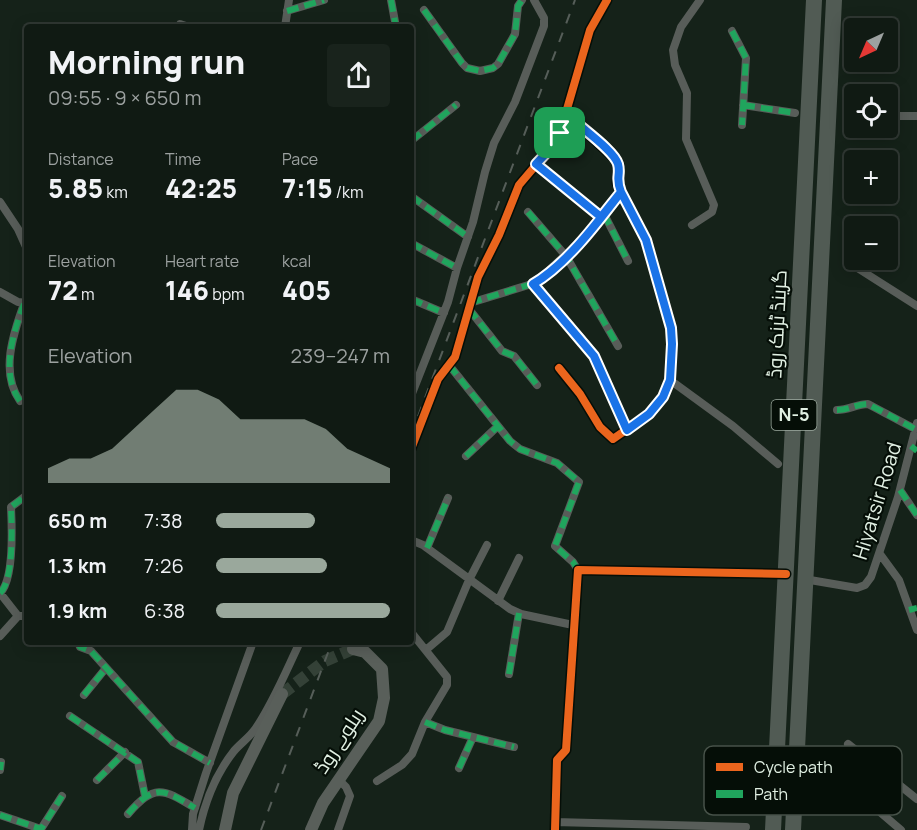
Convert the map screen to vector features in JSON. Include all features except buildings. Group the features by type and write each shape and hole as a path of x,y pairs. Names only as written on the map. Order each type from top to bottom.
{"highway":[{"name":"گرینڈ ٹرنک روڈ","path":"777,746 814,0"},
{"name":"گرینڈ ٹرنک روڈ","path":"797,746 834,0"},
{"path":"806,175 825,176"},
{"name":"گرینڈ ٹرنک روڈ","path":"773,830 774,815"},
{"name":"گرینڈ ٹرنک روڈ","path":"793,830 794,815"}],"street":[{"path":"285,24 289,0"},
{"path":"287,11 324,0"},
{"path":"391,0 395,24"},
{"path":"424,10 462,63 474,69 489,70 498,63 515,34 518,6 522,0"},
{"path":"414,388 444,313 468,237 490,153 516,102 544,27 544,18 534,0"},
{"path":"414,441 438,379 455,357 478,277 499,235 519,185 553,146 567,114 590,30 607,0"},
{"path":"692,225 712,212 714,205 687,139 687,93 675,65 673,50 681,27 700,0"},
{"path":"732,31 746,58 742,125"},
{"path":"414,139 456,105"},
{"path":"743,105 795,112"},
{"path":"559,368 613,440 658,405 670,380 671,328 646,240 617,183 619,165 613,155 567,114"},
{"path":"898,116 917,116"},
{"path":"536,164 603,215 628,261"},
{"path":"470,306 533,284 566,256 621,192"},
{"path":"414,198 468,237"},
{"path":"0,202 24,242"},
{"path":"528,212 566,256 618,346"},
{"path":"414,245 457,268"},
{"path":"861,270 917,306"},
{"path":"533,284 594,356 627,430"},
{"path":"0,292 24,303"},
{"path":"414,300 444,313"},
{"path":"20,401 5,384 12,335 24,305"},
{"path":"470,306 502,351 514,356 537,385"},
{"path":"449,365 498,426 520,449 556,463 579,482 555,546 573,562 578,570 566,750 557,760 555,826 746,827"},
{"path":"670,380 733,426 778,464"},
{"path":"837,410 847,410 860,404 868,404 916,426"},
{"path":"466,456 498,426"},
{"name":"Hiyatsir Road","path":"804,579 857,588 865,585 880,554 914,448 916,426"},
{"path":"900,490 917,515"},
{"path":"0,636 22,616 0,593 6,588 9,573 10,507 24,497"},
{"path":"427,548 448,498"},
{"path":"414,542 427,548 498,601 519,613 573,625"},
{"path":"427,649 447,632 487,545"},
{"path":"880,554 899,580 913,609 917,630"},
{"path":"498,601 519,558"},
{"path":"578,570 786,574"},
{"path":"509,674 519,613"},
{"path":"377,781 402,765 412,754 425,722 448,681 427,649 414,635"},
{"path":"79,645 91,651 173,742 210,763"},
{"path":"192,830 195,808 252,645"},
{"path":"199,830 209,794 221,768 255,730 276,694 299,645"},
{"name":"ریلوے روڈ","path":"312,830 322,803 378,721 384,698 382,669 365,652 354,649"},
{"path":"84,694 106,668"},
{"path":"225,830 233,793 282,694"},
{"path":"70,716 125,752 139,764 145,796"},
{"path":"425,722 514,747"},
{"path":"459,768 473,737"},
{"path":"97,780 125,752"},
{"path":"338,779 346,787 350,796 338,830"},
{"path":"902,787 917,799"},
{"path":"128,814 145,796 156,791 169,792 195,808"},
{"path":"0,815 41,829 62,796"},
{"path":"883,815 901,830"}],"tunnel":[{"path":"282,694 325,661 353,649"}],"railway":[{"path":"414,427 575,0"},
{"path":"261,830 331,645"}],"marked path":[{"path":"287,11 324,0"},
{"path":"391,0 395,24"},
{"path":"424,10 462,63 467,68 480,71 493,68 498,64 515,34 518,6 522,0"},
{"path":"732,31 746,58 742,125"},
{"path":"414,139 456,105"},
{"path":"743,105 795,113"},
{"path":"536,164 601,217"},
{"path":"470,303 535,283 586,236 621,192"},
{"path":"414,198 468,237"},
{"path":"528,212 566,256 618,346"},
{"path":"604,214 628,261"},
{"path":"414,245 457,268"},
{"path":"533,284 582,339 594,356 627,430"},
{"path":"414,300 444,313"},
{"path":"20,401 11,378 10,353 24,304"},
{"path":"469,309 502,351 514,356 537,385"},
{"path":"449,365 510,441 520,449 557,463 579,482 555,546 573,562 578,570"},
{"path":"837,410 868,404 915,429"},
{"path":"466,456 498,426"},
{"path":"911,446 917,451"},
{"path":"900,490 917,515"},
{"path":"0,593 5,586 10,565 11,507 24,497"},
{"path":"427,548 448,498"},
{"path":"909,610 917,608"},
{"path":"509,674 519,613"},
{"path":"79,645 91,651 173,742 210,763"},
{"path":"84,695 106,668"},
{"path":"70,716 138,762 145,796"},
{"path":"425,722 445,730 514,747"},
{"path":"459,768 473,737"},
{"path":"97,780 125,752"},
{"path":"0,770 1,762"},
{"path":"128,814 145,797 160,792 167,793 195,808"},
{"path":"0,815 41,829 62,796"}],"cycle path":[{"path":"414,441 438,379 455,357 478,277 499,235 519,185 553,145 560,133 590,30 607,0"},
{"path":"559,368 580,394 600,427 613,439 649,414 663,397 670,380 672,344 671,328 646,240 617,183 619,165 567,114"},
{"path":"555,830 557,760 566,750 578,570 786,574"}],"route":[{"path":"560,133 553,146 536,164 601,217 621,192 646,240 671,328 670,380 667,390 658,405 627,430 594,356 582,339 533,284 586,236 621,192 617,183 619,165 613,155 567,114 560,133"}]}
